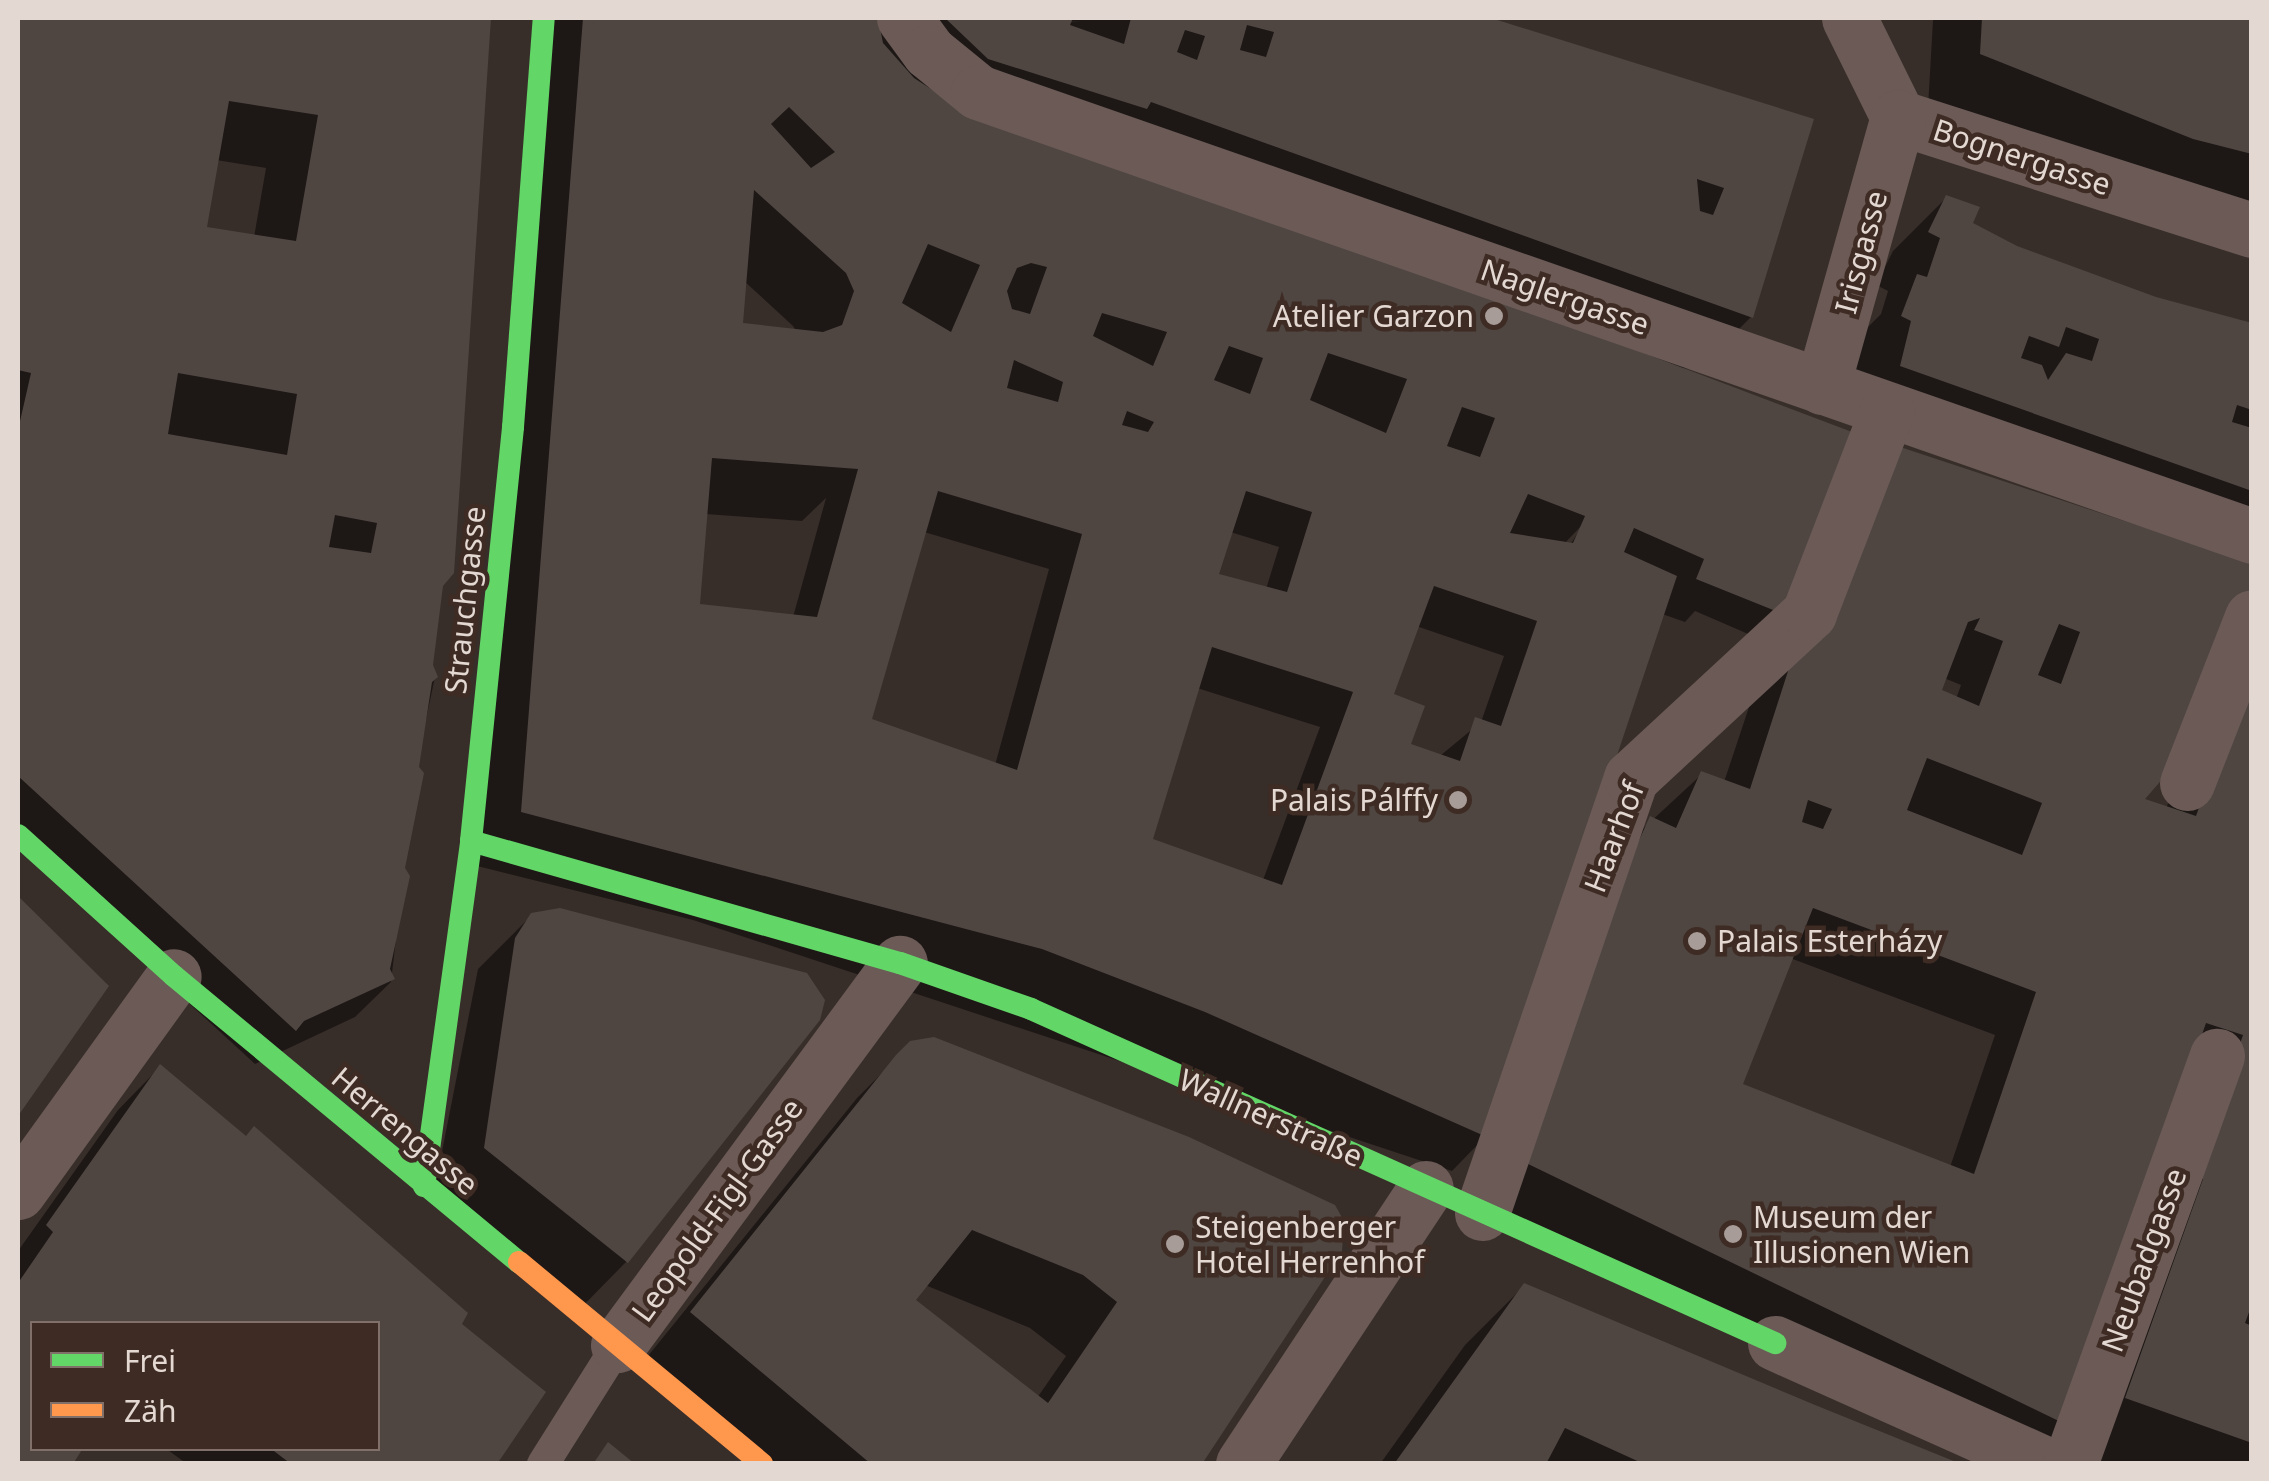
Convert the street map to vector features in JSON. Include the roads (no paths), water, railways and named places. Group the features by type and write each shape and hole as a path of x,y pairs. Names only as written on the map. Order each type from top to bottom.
{"street":[{"name":"Strauchgasse","path":"424,1186 471,842 513,427 544,18"},
{"name":"Naglergasse","path":"904,18 929,52 978,92 2252,536"},
{"name":"Bognergasse","path":"1850,18 1898,117 2252,230"},
{"name":"Irisgasse","path":"1822,387 1898,117"},
{"name":"Haarhof","path":"1482,1214 1631,778 1809,614 1886,411"},
{"path":"2187,783 2252,616"},
{"name":"Herrengasse","path":"18,836 174,976 762,1464"},
{"name":"Wallnerstraße","path":"471,842 900,963 1031,1009 2046,1464"},
{"name":"Leopold-Figl-Gasse","path":"618,1345 900,963"},
{"path":"18,1192 174,976"},
{"name":"Neubadgasse","path":"2070,1464 2217,1056"},
{"path":"1243,1464 1426,1188"}],"lane":[{"name":"Leopold-Figl-Gasse","path":"543,1464 618,1345"}],"place":[{"name":"Atelier Garzon","path":"1494,316"},
{"name":"Palais Pálffy","path":"1458,800"},
{"name":"Palais Esterházy","path":"1697,941"},
{"name":"Museum der Illusionen Wien","path":"1733,1234"},
{"name":"Steigenberger Hotel Herrenhof","path":"1175,1244"}]}
